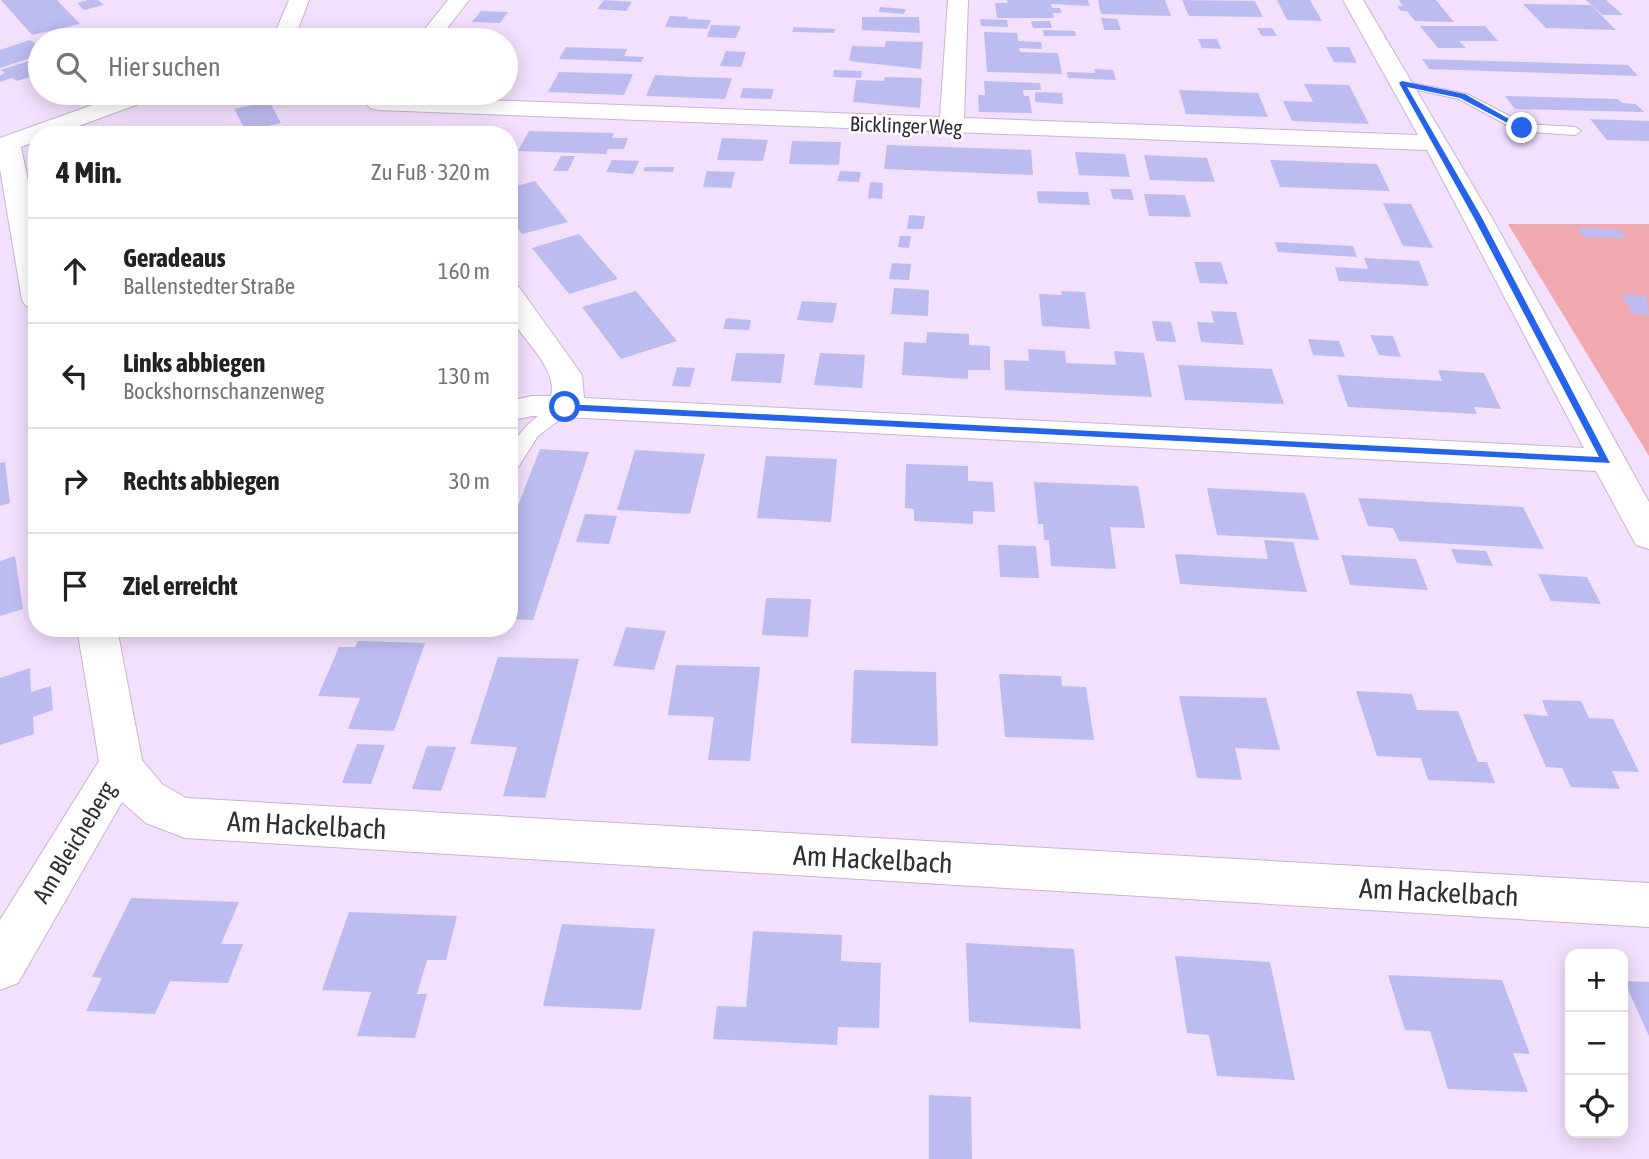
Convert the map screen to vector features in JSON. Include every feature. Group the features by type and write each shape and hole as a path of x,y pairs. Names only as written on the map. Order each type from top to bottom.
{"street":[{"path":"288,28 299,0"},
{"path":"437,28 459,0"},
{"path":"951,127 958,0"},
{"path":"1353,0 1478,218 1649,536"},
{"name":"Bicklinger Weg","path":"518,104 951,127 1433,143"},
{"path":"54,126 113,105"},
{"path":"382,105 393,124"},
{"path":"28,135 4,144 28,257"},
{"path":"518,306 565,375 569,390 565,407"},
{"path":"518,409 533,406 565,407 1606,460"},
{"name":"Am Bleicheberg","path":"0,966 121,763 99,637"},
{"name":"Am Hackelbach","path":"121,763 139,793 167,812 185,818 1649,905"}],"lane":[{"path":"1402,83 1462,96 1522,128 1575,131"},
{"path":"518,451 543,418 565,407"}],"shaded area":[{"path":"1508,224 1649,224 1649,456"}],"building":[{"path":"1,0 57,0 80,24 63,28 28,28 28,30"},
{"path":"98,0 104,5 84,10 77,3"},
{"path":"604,0 632,2 626,11 597,9"},
{"path":"1007,0 1088,0 1090,6 1051,4 1052,8 1060,8 1062,13 1053,13 1054,18 997,18 995,3 1008,3"},
{"path":"1098,0 1165,0 1171,16 1101,14"},
{"path":"1182,0 1255,1 1263,17 1189,16"},
{"path":"1277,0 1310,0 1322,21 1287,20"},
{"path":"1399,0 1436,0 1454,22 1415,21 1407,11 1401,11 1397,6 1403,6"},
{"path":"1586,0 1606,0 1623,15 1602,15"},
{"path":"1523,4 1591,5 1616,30 1546,28"},
{"path":"880,7 906,9 904,14 879,12"},
{"path":"481,11 508,12 500,23 472,22"},
{"path":"670,16 711,20 707,29 665,27"},
{"path":"862,17 919,17 920,33 862,30"},
{"path":"1101,18 1117,19 1121,30 1104,30"},
{"path":"980,19 1007,20 1008,27 981,26"},
{"path":"1031,21 1050,21 1052,28 1033,28"},
{"path":"711,25 741,26 736,38 707,37"},
{"path":"1420,26 1485,26 1498,41 1459,41 1466,48 1438,48"},
{"path":"794,27 835,29 834,33 792,32"},
{"path":"1257,28 1272,28 1277,36 1262,36"},
{"path":"1043,30 1075,31 1076,36 1044,36"},
{"path":"984,32 1017,33 1018,41 1041,42 1042,49 1019,48 1020,52 1058,53 1062,74 987,72"},
{"path":"1198,39 1217,39 1221,49 1202,48"},
{"path":"28,41 28,59 0,68 0,50"},
{"path":"886,41 923,42 921,69 849,61 852,46 885,47"},
{"path":"566,47 627,49 624,56 644,57 641,62 559,59"},
{"path":"1326,47 1349,47 1357,63 1334,62"},
{"path":"726,51 746,52 741,67 720,66"},
{"path":"1422,59 1628,65 1638,76 1429,69"},
{"path":"28,61 28,78 17,81 12,78 0,82 0,75 5,73 0,70"},
{"path":"1094,69 1113,70 1116,80 1068,78 1067,72 1095,73"},
{"path":"834,70 862,71 861,78 833,77"},
{"path":"559,72 633,74 624,95 548,92"},
{"path":"655,75 732,78 725,99 646,96"},
{"path":"885,77 922,78 920,108 853,102 856,80 884,81"},
{"path":"984,81 1040,83 1041,90 1023,90 1024,96 1029,96 1032,113 979,112 978,95 985,95"},
{"path":"1304,84 1349,85 1369,124 1292,121 1283,101 1313,102"},
{"path":"743,88 774,89 771,99 740,98"},
{"path":"1179,90 1258,93 1268,117 1186,114"},
{"path":"1035,92 1062,93 1063,104 1035,102"},
{"path":"1505,96 1618,99 1622,103 1636,104 1644,112 1515,109"},
{"path":"252,105 271,105 281,123 243,126 234,109"},
{"path":"1590,119 1649,121 1649,141 1607,140"},
{"path":"529,131 614,133 612,138 628,138 624,149 608,149 606,154 518,151"},
{"path":"722,138 768,140 763,161 717,160"},
{"path":"792,141 841,142 839,165 789,164"},
{"path":"887,145 1031,150 1033,175 884,169"},
{"path":"1075,152 1125,154 1130,177 1079,175"},
{"path":"1144,155 1207,158 1215,182 1150,180"},
{"path":"561,156 575,156 568,171 553,171"},
{"path":"612,160 639,161 633,174 606,172"},
{"path":"1270,160 1377,164 1390,191 1280,187"},
{"path":"645,167 674,167 673,172 643,171"},
{"path":"707,171 735,172 731,188 703,187"},
{"path":"840,171 861,172 859,182 837,181"},
{"path":"535,181 568,222 522,234 518,229 518,186"},
{"path":"870,182 883,183 882,199 868,198"},
{"path":"1110,189 1131,189 1134,200 1113,199"},
{"path":"1037,191 1088,192 1090,205 1038,203"},
{"path":"1144,194 1185,195 1191,217 1149,216"},
{"path":"1383,203 1411,204 1433,248 1403,246"},
{"path":"909,215 925,216 923,229 907,229"},
{"path":"1577,228 1618,229 1626,238 1584,237"},
{"path":"579,234 618,279 569,294 532,248"},
{"path":"900,236 911,236 909,248 898,247"},
{"path":"1275,242 1353,246 1357,257 1278,252"},
{"path":"1364,258 1419,261 1429,286 1339,281 1335,267 1368,269"},
{"path":"1194,262 1221,262 1228,284 1200,283"},
{"path":"892,263 911,264 909,280 889,279"},
{"path":"894,288 929,290 928,316 891,314"},
{"path":"636,291 677,341 621,359 582,307"},
{"path":"1061,291 1085,292 1090,329 1042,326 1039,294 1062,295"},
{"path":"1621,295 1646,296 1649,315 1634,314"},
{"path":"802,301 837,303 833,323 797,320"},
{"path":"1211,311 1236,312 1244,345 1201,342 1197,322 1214,323"},
{"path":"726,318 751,320 749,330 723,329"},
{"path":"1152,321 1171,322 1176,342 1156,341"},
{"path":"927,332 969,334 969,345 990,346 990,370 968,370 968,379 902,375 904,342 926,343"},
{"path":"1370,335 1393,336 1401,357 1379,355"},
{"path":"1308,339 1339,341 1345,357 1313,355"},
{"path":"1028,349 1065,351 1066,363 1116,365 1114,351 1144,353 1152,397 1005,390 1004,360 1029,361"},
{"path":"736,353 785,354 781,383 731,381"},
{"path":"820,353 865,355 862,388 814,385"},
{"path":"1178,365 1272,369 1284,404 1185,400"},
{"path":"677,367 695,368 690,387 672,386"},
{"path":"1438,370 1484,373 1501,409 1474,407 1477,414 1348,407 1337,375 1442,381"},
{"path":"540,449 589,452 533,620 518,619 518,506"},
{"path":"635,450 705,454 690,514 617,510"},
{"path":"766,456 837,459 831,522 757,518"},
{"path":"5,462 10,503 0,506 0,463"},
{"path":"906,464 968,466 968,481 993,482 995,512 973,511 973,524 914,521 914,509 905,508"},
{"path":"1034,482 1138,486 1145,528 1110,527 1116,569 1051,566 1049,540 1044,540 1043,524 1038,524"},
{"path":"1207,488 1305,493 1319,540 1217,535"},
{"path":"1358,498 1523,507 1544,549 1399,541 1393,528 1368,526"},
{"path":"585,514 617,516 609,544 576,542"},
{"path":"1264,540 1293,542 1307,592 1180,584 1175,554 1268,559"},
{"path":"998,545 1036,546 1039,578 1000,577"},
{"path":"1451,549 1486,551 1493,566 1457,563"},
{"path":"1341,555 1416,559 1428,590 1350,585"},
{"path":"15,556 23,609 0,616 0,561"},
{"path":"1538,574 1587,577 1601,604 1551,601"},
{"path":"766,598 811,599 808,637 762,635"},
{"path":"626,627 666,631 654,670 613,666"},
{"path":"358,641 425,643 394,731 348,729 360,698 318,696 339,647 355,647"},
{"path":"498,657 579,659 545,798 503,796 517,747 470,744"},
{"path":"676,665 760,667 750,761 708,760 714,717 668,715"},
{"path":"30,668 31,692 51,686 53,710 33,717 34,734 0,745 0,678"},
{"path":"854,670 936,672 938,746 851,743"},
{"path":"999,674 1061,676 1062,686 1086,687 1094,740 1005,737"},
{"path":"1356,691 1412,694 1417,710 1458,711 1478,762 1487,762 1495,783 1428,780 1421,758 1377,756"},
{"path":"1179,696 1266,698 1280,750 1235,748 1242,780 1197,778"},
{"path":"1542,700 1581,701 1589,718 1613,719 1639,772 1612,771 1620,789 1571,787 1562,768 1546,767 1523,714 1548,716"},
{"path":"357,744 385,745 371,784 342,783"},
{"path":"427,746 456,747 441,791 412,789"},
{"path":"131,898 239,902 221,944 243,944 228,983 170,981 155,1014 86,1011 102,978 92,977"},
{"path":"349,912 457,916 446,960 427,960 417,994 427,994 415,1038 357,1036 371,992 322,990"},
{"path":"562,924 655,929 641,1010 543,1006"},
{"path":"753,931 842,935 841,961 881,963 879,1028 838,1027 837,1045 713,1039 717,1006 746,1007"},
{"path":"966,943 1074,949 1081,1029 969,1022"},
{"path":"1175,956 1270,962 1295,1080 1217,1076 1209,1035 1187,1033"},
{"path":"1388,975 1502,980 1530,1054 1513,1053 1528,1092 1448,1089 1430,1031 1405,1030"},
{"path":"1628,981 1649,982 1649,1036 1628,990"},
{"path":"929,1095 971,1097 972,1159 929,1159"}],"route":[{"path":"565,407 1606,460 1478,218 1433,143 1402,83 1462,96 1522,128"}]}
